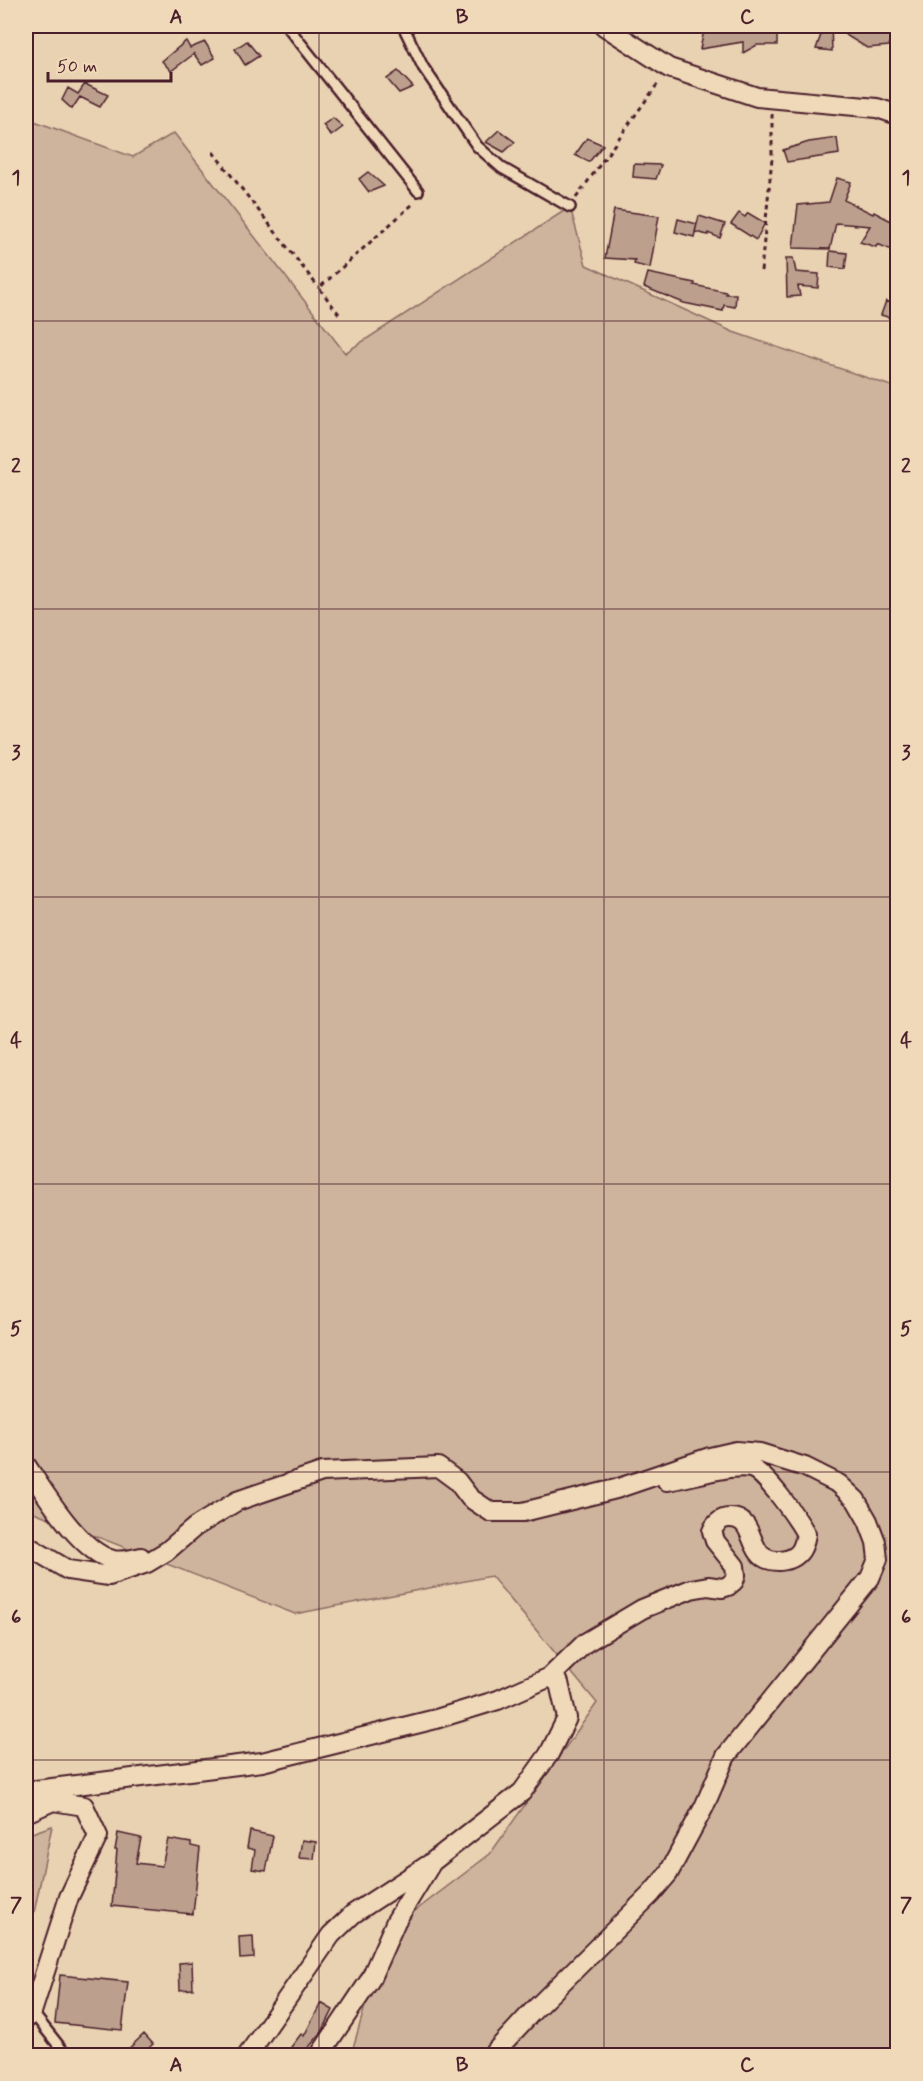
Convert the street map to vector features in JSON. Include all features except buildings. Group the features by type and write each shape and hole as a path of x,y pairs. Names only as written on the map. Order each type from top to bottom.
{"street":[{"path":"605,26 669,68 757,97 877,108 897,115"},
{"path":"26,1545 68,1570 110,1576 147,1563 167,1551 195,1527 237,1501 322,1472 438,1467 457,1481 470,1498 491,1512 523,1512 616,1489 736,1451 760,1453 805,1467 839,1484 856,1500 868,1521 876,1542 878,1559 870,1578 726,1756 704,1807 668,1874 627,1920 491,2055"},
{"path":"26,1465 81,1541 101,1555 114,1560 126,1561 167,1551"},
{"path":"31,1789 262,1762 436,1719 498,1700 550,1677 585,1643 642,1609 691,1588 708,1586 722,1588 734,1581 735,1566 715,1542 712,1531 715,1524 726,1517 737,1518 749,1528 761,1555 773,1561 790,1560 802,1550 806,1534 794,1512 752,1468 734,1468 616,1489"},
{"path":"247,2055 331,1935 353,1914 432,1862 522,1792 549,1754 567,1718 560,1683 550,1677"},
{"path":"28,2016 69,1897 98,1836 84,1806 53,1800 31,1789"},
{"path":"26,1813 53,1800"},
{"path":"319,2055 370,1980 396,1921 432,1862"}],"lane":[{"path":"287,26 418,191"},
{"path":"403,26 423,66 477,146 502,168 570,207"},
{"path":"28,2016 67,2055"}],"path":[{"path":"570,207 669,68"},
{"path":"761,271 772,158 772,98"},
{"path":"213,152 339,314"},
{"path":"319,288 418,199 418,191"}],"shaded area":[{"path":"26,118 133,157 174,133 345,353 570,207 586,265 733,332 897,388 897,2055 351,2055 386,1933 490,1854 597,1703 491,1576 295,1614 26,1509"},
{"path":"52,1826 34,1913 26,1916 26,1835"}]}
